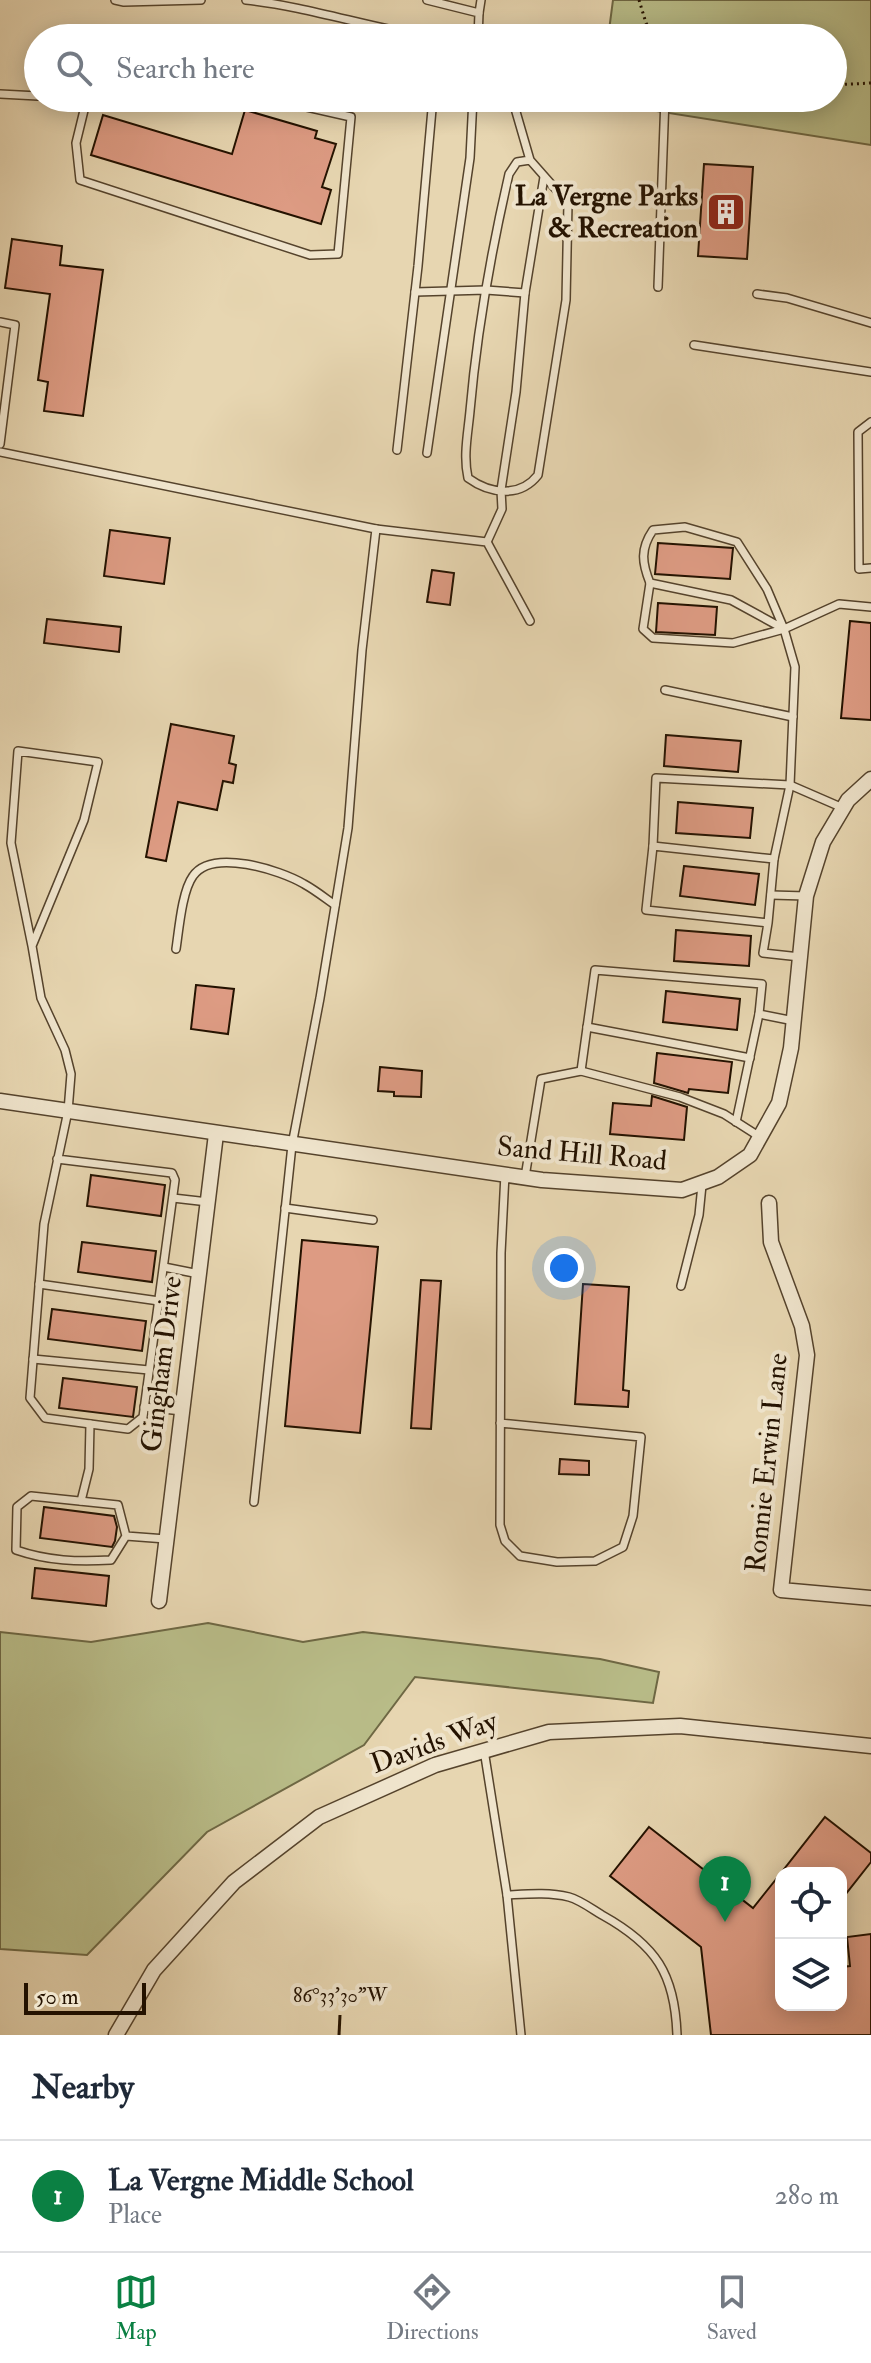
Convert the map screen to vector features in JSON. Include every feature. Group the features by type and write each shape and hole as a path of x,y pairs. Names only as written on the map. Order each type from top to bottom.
{"street":[{"name":"Sand Hill Road","path":"0,1101 525,1177 682,1190 718,1177 750,1155 779,1103 791,1048 806,896 823,842 843,808 871,779"},
{"name":"Gingham Drive","path":"159,1601 216,1134"},
{"name":"Ronnie Erwin Lane","path":"769,1203 771,1242 802,1326 807,1355 781,1590 871,1598"},
{"name":"Davids Way","path":"116,2035 154,1970 234,1882 319,1817 435,1765 549,1732 680,1726 871,1746"}],"lane":[{"path":"115,0 201,0"},
{"path":"246,0 287,4 367,24"},
{"path":"427,0 479,13"},
{"path":"479,24 481,0"},
{"path":"0,94 24,95"},
{"path":"84,112 76,143 80,180 310,255 338,254 351,117 329,112"},
{"path":"397,450 432,112"},
{"path":"427,453 470,158 472,112"},
{"path":"516,112 530,160 568,203 566,300 538,475 530,486 516,491 477,484 468,478 465,465 471,394 486,290 509,174 517,162 530,160"},
{"path":"658,287 664,112"},
{"path":"487,542 502,509 501,490 516,392 525,293 544,177"},
{"path":"415,292 486,290 525,293"},
{"path":"757,294 787,298 871,323"},
{"path":"0,322 15,325 0,444"},
{"path":"694,345 871,372"},
{"path":"871,422 858,432 859,569 871,568"},
{"path":"0,452 376,529 487,542"},
{"path":"800,957 763,953 774,859 790,785 795,667 784,629 767,589 737,542 685,527 653,530 644,543 642,564 650,583 643,629 653,638 733,643 784,629 839,604 871,607"},
{"path":"254,1502 292,1145 348,828 362,650 376,529"},
{"path":"487,542 530,621"},
{"path":"650,583 731,600 784,629"},
{"path":"665,690 793,717"},
{"path":"32,946 84,820 98,762 18,751 11,843 41,998 65,1050 71,1074 68,1111 57,1159 44,1224 30,1398 45,1418 128,1429 143,1417 175,1180 172,1173 57,1159"},
{"path":"768,923 646,910 656,778 790,785 843,808"},
{"path":"653,846 774,859"},
{"path":"176,949 190,879 198,869 214,862 270,870 302,882 335,905"},
{"path":"771,895 806,896"},
{"path":"581,1071 595,970 762,984 759,1014 736,1122"},
{"path":"759,1014 794,1021"},
{"path":"587,1027 750,1058"},
{"path":"525,1177 541,1079 581,1071 680,1097 724,1114 760,1137"},
{"path":"500,1423 641,1437 633,1516 623,1547 595,1561 557,1562 520,1556 505,1541 500,1525 500,1423 501,1253 505,1174"},
{"path":"681,1286 699,1215 702,1182"},
{"path":"173,1198 208,1202"},
{"path":"285,1208 373,1220"},
{"path":"164,1267 199,1274"},
{"path":"39,1284 159,1301"},
{"path":"33,1359 149,1370"},
{"path":"144,1407 182,1411"},
{"path":"81,1501 89,1469 90,1424"},
{"path":"31,1496 118,1505 126,1536 111,1560 80,1562 39,1558 16,1550 17,1507 31,1496"},
{"path":"126,1536 166,1539"},
{"path":"484,1750 507,1895 521,2035"},
{"path":"507,1895 571,1897 643,1943 665,1971 676,2004 677,2035"}],"path":[{"path":"639,0 647,24"},
{"path":"847,84 871,83"}],"green space":[{"path":"613,0 871,0 871,145 662,112 847,112 847,24 610,24"},
{"path":"208,1623 303,1642 363,1632 600,1659 659,1672 653,1703 415,1677 364,1745 207,1832 87,1955 0,1949 0,1632 91,1642"}],"building":[{"path":"244,112 317,131 315,138 336,144 322,187 331,190 321,224 91,155 103,115 232,154"},
{"name":"La Vergne Parks & Recreation","path":"704,164 753,167 747,259 698,256"},
{"path":"12,239 62,246 60,265 103,270 83,416 44,411 48,382 38,380 50,294 5,288"},
{"path":"110,530 170,538 164,584 104,576"},
{"path":"658,543 733,548 730,579 655,574"},
{"path":"432,570 454,573 450,605 427,602"},
{"path":"658,603 717,607 715,635 656,632"},
{"path":"47,619 121,627 119,652 44,643"},
{"path":"850,621 871,623 871,720 841,718"},
{"path":"171,724 234,736 229,763 236,765 233,783 223,781 217,810 178,802 166,861 146,857"},
{"path":"666,735 741,741 738,772 664,766"},
{"path":"678,802 753,808 750,838 676,833"},
{"path":"684,866 759,874 755,905 680,896"},
{"path":"676,930 751,936 749,966 674,961"},
{"path":"196,985 234,989 228,1034 191,1029"},
{"path":"666,991 740,999 737,1030 663,1022"},
{"path":"657,1053 732,1062 728,1093 689,1089 688,1093 654,1083"},
{"path":"380,1067 422,1071 421,1097 394,1096 394,1092 378,1091"},
{"path":"652,1096 687,1107 684,1140 610,1134 613,1103 651,1106"},
{"path":"91,1175 165,1185 161,1216 87,1206"},
{"path":"302,1240 378,1247 360,1433 285,1426"},
{"path":"82,1242 156,1251 152,1282 78,1272"},
{"path":"421,1280 441,1281 431,1429 411,1428"},
{"path":"583,1284 629,1287 623,1390 629,1391 628,1407 575,1404"},
{"path":"52,1309 146,1321 142,1351 48,1339"},
{"path":"63,1378 137,1387 133,1417 59,1408"},
{"path":"560,1459 589,1461 589,1475 559,1474"},
{"path":"44,1507 114,1516 117,1527 112,1547 40,1538"},
{"path":"35,1568 109,1576 106,1606 32,1598"},
{"path":"825,1817 871,1853 871,1862 847,1892 847,1867 786,1867"},
{"path":"649,1827 753,1908 775,1880 775,2011 847,2011 847,1966 850,1966 847,1937 871,1934 871,2035 711,2035 701,1947 610,1876"}],"place":[{"name":"La Vergne Parks & Recreation","path":"726,212"},
{"name":"La Vergne Middle School","path":"725,1922"}]}
